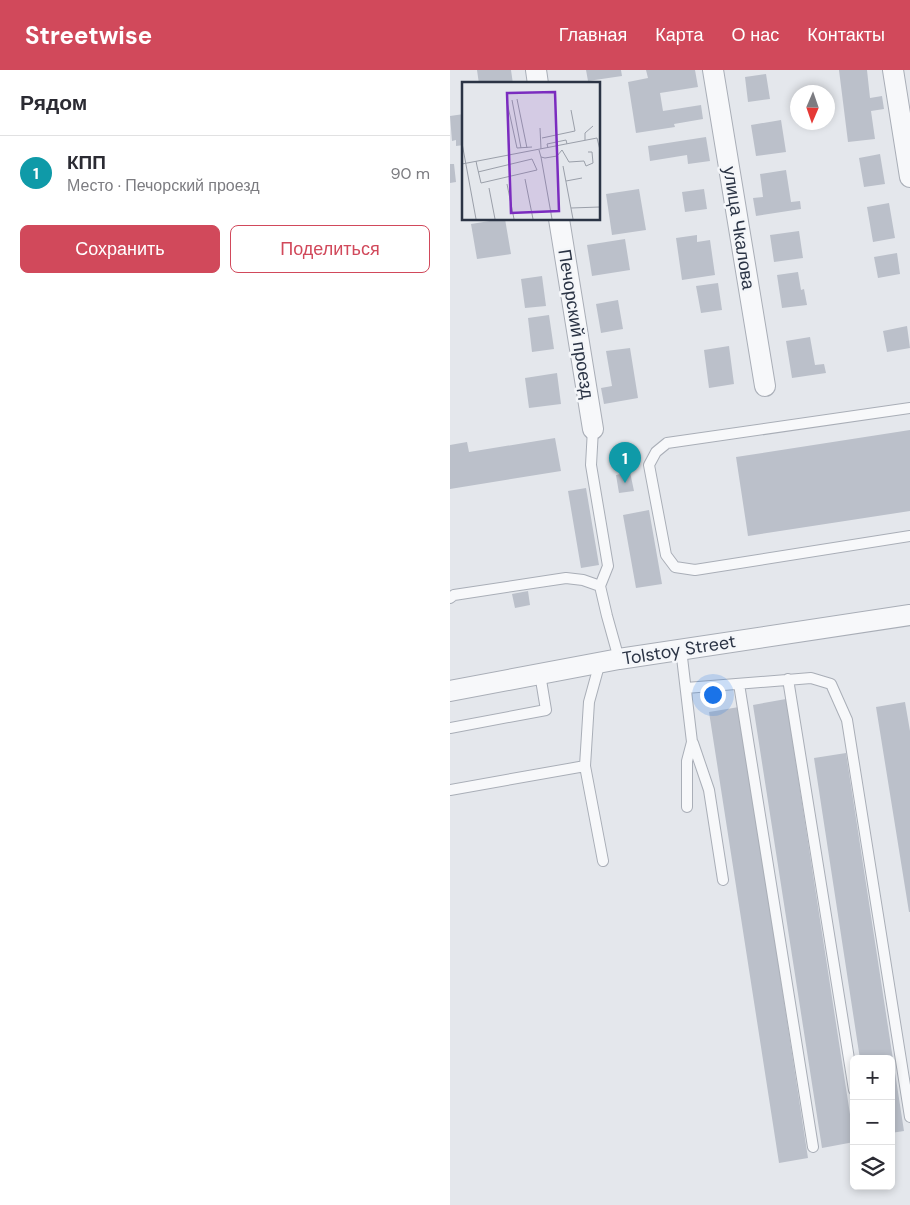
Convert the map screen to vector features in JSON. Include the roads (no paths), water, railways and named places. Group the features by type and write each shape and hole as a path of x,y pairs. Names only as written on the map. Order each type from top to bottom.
{"street":[{"name":"улица Чкалова","path":"713,70 765,386"},
{"path":"894,70 910,177"},
{"name":"Печорский проезд","path":"559,220 593,428"},
{"name":"Tolstoy Street","path":"450,691 681,649 910,615"}],"lane":[{"path":"910,408 667,443 656,452 649,464 666,556 675,567 694,570 910,536"},
{"path":"593,428 590,465 608,566 600,586 607,616 609,661 589,702 585,766 603,861"},
{"path":"450,598 454,595 566,578 583,580 600,586"},
{"path":"681,649 692,742 709,790 723,880"},
{"path":"450,728 546,710 540,674"},
{"path":"686,688 811,678 832,684 847,720 910,1117"},
{"path":"788,680 850,1065"},
{"path":"739,684 813,1148"},
{"path":"687,807 687,762 692,742"},
{"path":"450,790 585,766"}],"place":[{"name":"КПП","path":"625,483"}]}
